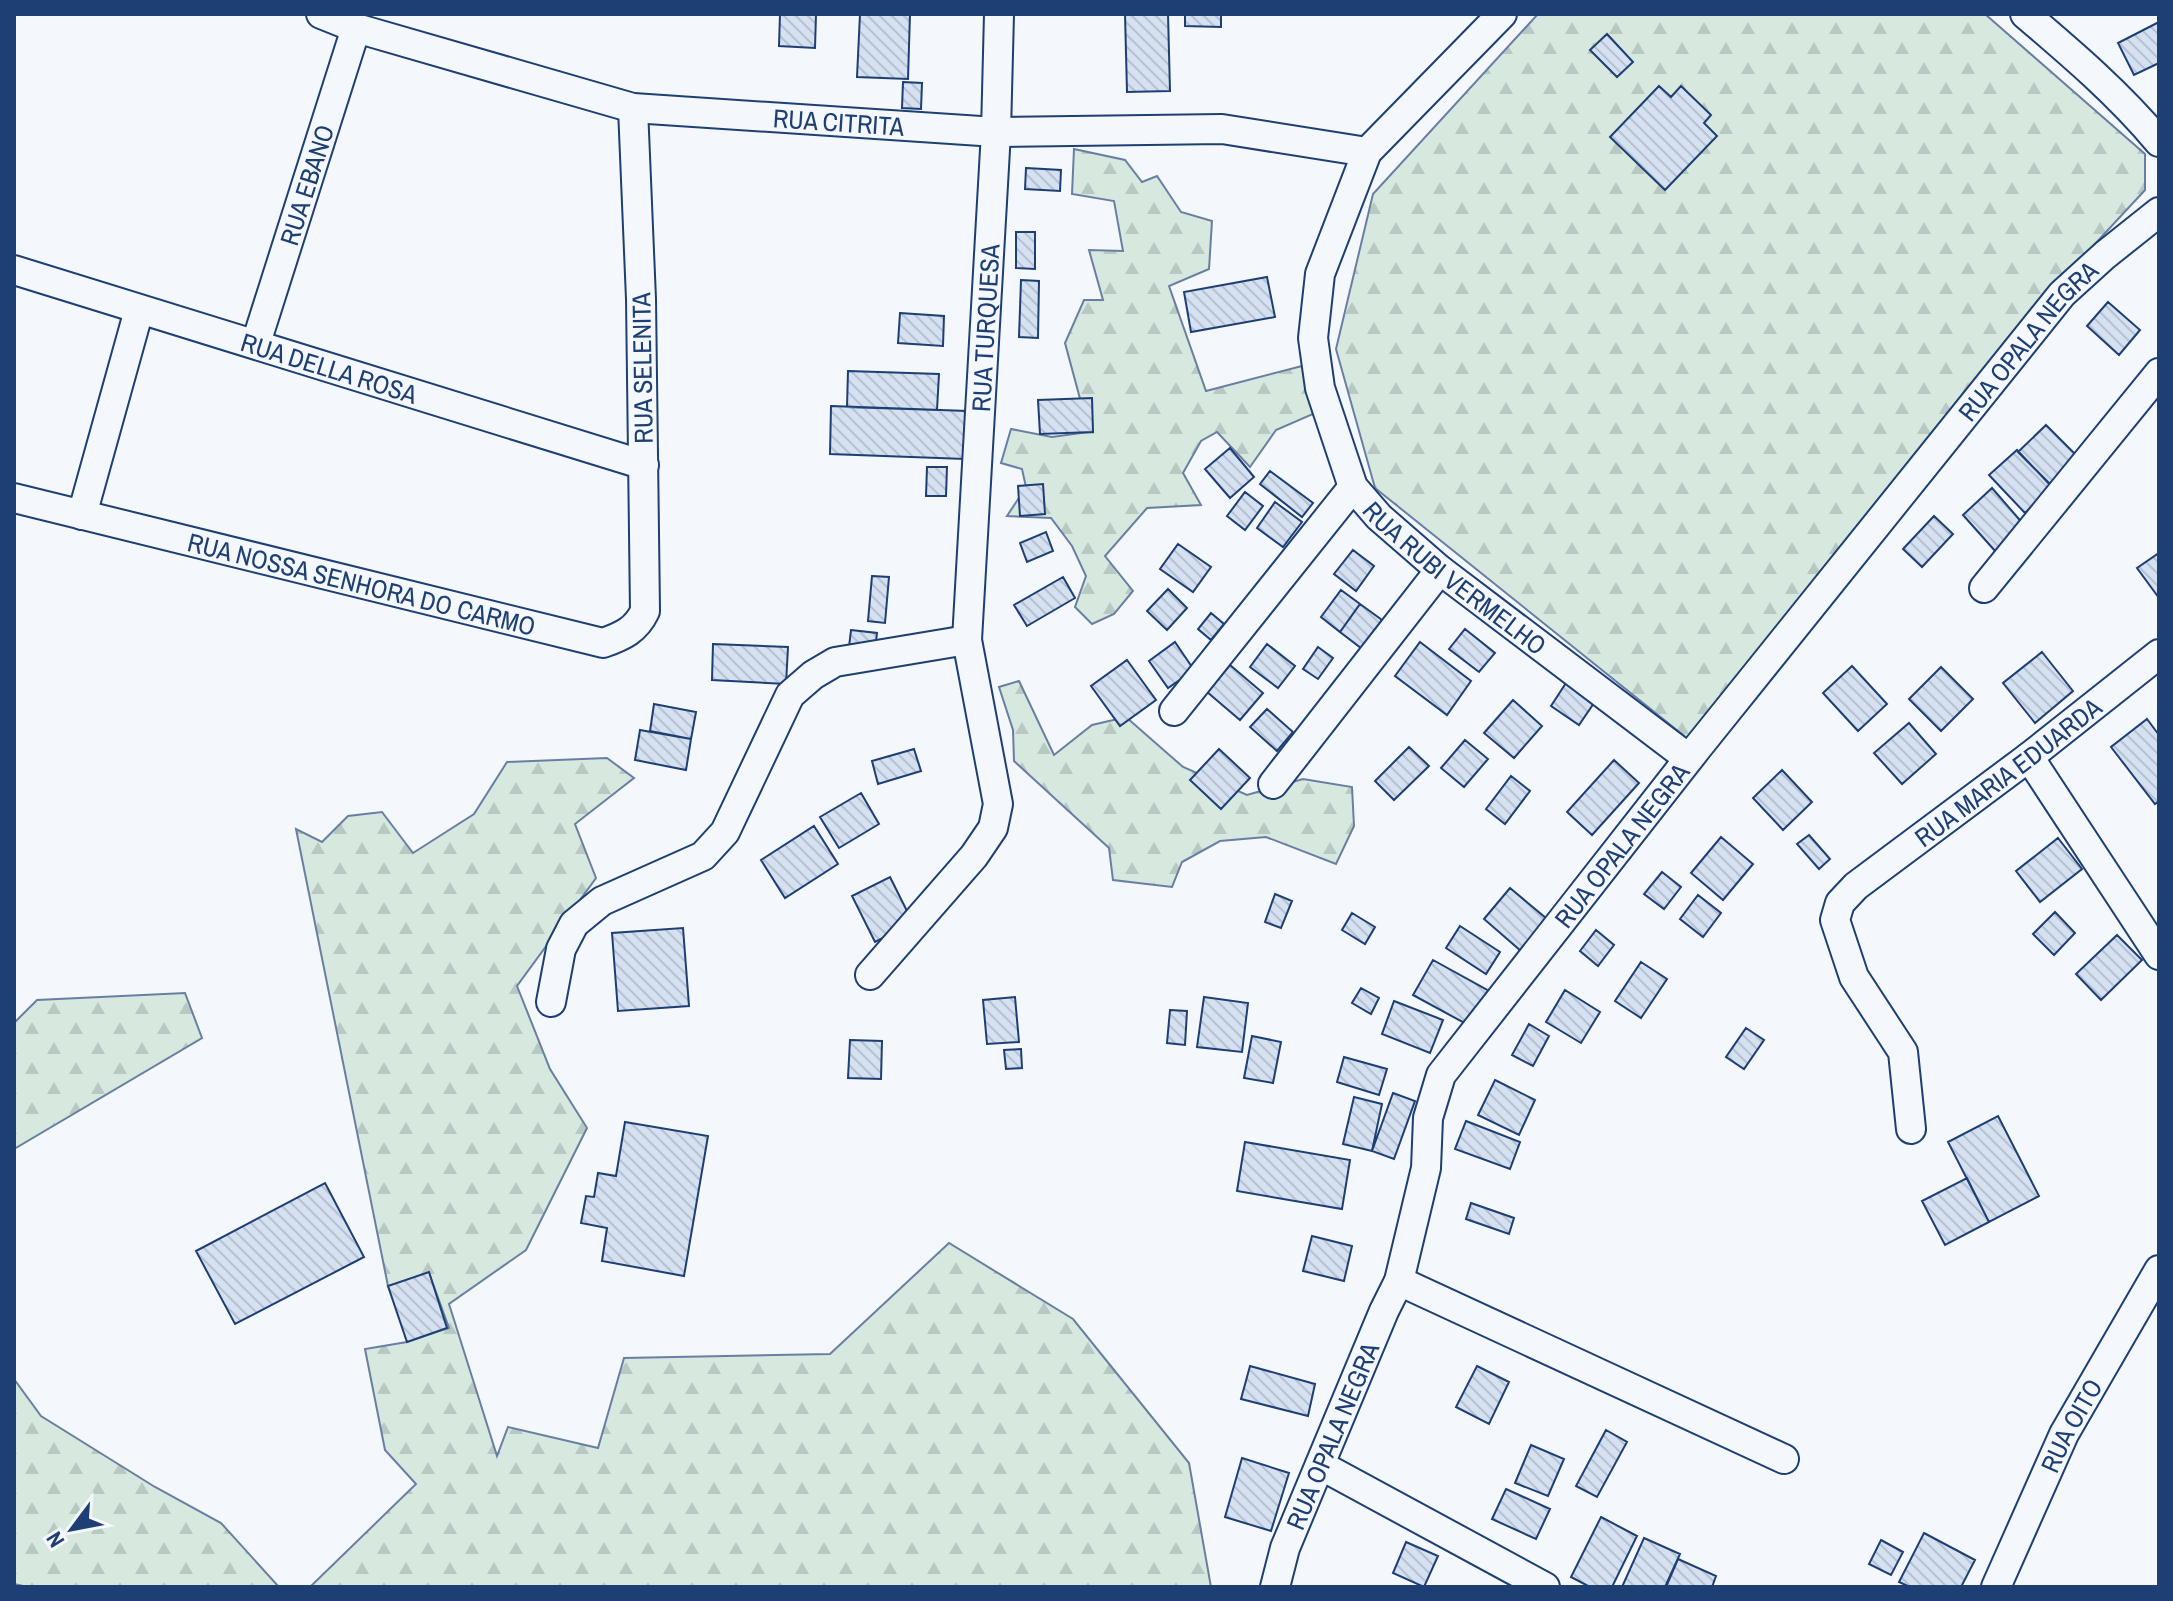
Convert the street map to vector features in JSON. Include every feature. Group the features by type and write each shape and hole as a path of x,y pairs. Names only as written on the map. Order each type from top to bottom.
{"street":[{"name":"RUA CITRITA","path":"321,14 356,28 633,108 996,132 1222,129 1367,152"},
{"name":"RUA TURQUESA","path":"870,975 974,856 993,828 998,804 967,640 996,132 999,14"},
{"path":"1367,152 1502,14"},
{"path":"2025,14 2080,60 2159,142"},
{"name":"RUA EBANO","path":"256,343 356,28"},
{"name":"RUA SELENITA","path":"633,108 644,465 645,611 638,626"},
{"name":"RUA RUBI VERMELHO","path":"1367,152 1320,274 1313,338 1320,388 1353,487 1379,517 1440,570 1688,758"},
{"name":"RUA OPALA NEGRA","path":"1275,1587 1285,1548 1399,1281 1426,1168 1428,1118 1441,1075 1688,758 2062,294 2159,212"},
{"name":"RUA DELLA ROSA","path":"14,270 644,465"},
{"path":"82,515 139,310"},
{"path":"1984,588 2159,373"},
{"path":"1174,711 1353,487"},
{"name":"RUA NOSSA SENHORA DO CARMO","path":"14,498 603,643 623,636 638,626"},
{"path":"1273,784 1440,570"},
{"path":"551,1002 561,949 574,924 602,901 703,856 725,832 790,695 813,675 835,662 967,640"},
{"name":"RUA MARIA EDUARDA","path":"1911,1129 1903,1052 1854,977 1835,920 1840,903 1856,886 2029,757 2159,654"},
{"path":"2029,757 2156,945"},
{"name":"RUA OITO","path":"1996,1587 2064,1434 2159,1270"},
{"path":"1399,1281 1784,1459"},
{"path":"1320,1465 1545,1587"}],"green space":[{"path":"1538,14 1985,14 2145,154 2145,190 2081,259 1698,747 1375,488 1336,349 1373,194"},
{"path":"1074,149 1125,160 1142,182 1157,176 1181,212 1212,221 1209,269 1169,286 1206,391 1302,366 1313,414 1276,430 1250,467 1217,432 1201,441 1183,473 1201,505 1147,508 1105,556 1133,591 1114,614 1092,624 1075,607 1086,576 1072,546 1051,518 1007,516 1026,487 1022,469 1001,463 1011,429 1052,437 1089,432 1065,343 1084,300 1103,300 1089,250 1123,251 1114,201 1072,194"},
{"path":"1019,681 1054,755 1092,725 1126,717 1183,767 1247,795 1303,779 1352,787 1354,826 1336,864 1266,837 1220,841 1182,862 1172,887 1113,880 1109,848 1014,761 1013,730 999,687"},
{"path":"607,758 634,778 575,824 596,878 517,986 550,1069 587,1128 526,1250 449,1304 497,1456 508,1427 598,1448 624,1358 830,1354 949,1243 1073,1319 1189,1463 1211,1587 310,1587 416,1484 385,1450 365,1349 407,1342 449,1328 429,1273 388,1286 296,829 322,842 348,816 382,812 413,853 474,814 507,762"},
{"path":"185,993 202,1038 14,1149 14,1023 37,1000"},
{"path":"14,1379 41,1416 155,1487 221,1523 279,1587 28,1587 14,1584"}],"building":[{"path":"780,14 816,14 815,48 779,46"},
{"path":"860,14 910,14 908,79 857,77"},
{"path":"1125,14 1168,14 1170,91 1127,92"},
{"path":"1185,14 1221,14 1221,27 1185,26"},
{"path":"2159,22 2159,63 2134,75 2118,43"},
{"path":"1607,34 1633,62 1617,77 1590,50"},
{"path":"903,82 922,83 921,109 902,108"},
{"path":"1659,86 1671,97 1681,86 1711,115 1704,123 1717,136 1665,190 1610,137"},
{"path":"1026,168 1061,170 1060,191 1025,189"},
{"path":"1016,232 1035,232 1035,269 1016,268"},
{"path":"1267,277 1275,317 1191,332 1184,292"},
{"path":"1021,280 1039,281 1038,338 1019,337"},
{"path":"2108,302 2140,330 2119,355 2087,326"},
{"path":"900,313 944,316 943,346 898,343"},
{"path":"848,371 939,374 937,410 847,407"},
{"path":"1092,398 1093,432 1040,434 1038,400"},
{"path":"831,406 967,411 965,459 830,454"},
{"path":"2046,425 2079,458 2052,486 2018,452"},
{"path":"1230,448 1254,477 1230,498 1205,469"},
{"path":"2017,450 2052,487 2025,513 1989,475"},
{"path":"927,467 947,467 946,496 926,496"},
{"path":"1270,471 1313,503 1302,517 1260,484"},
{"path":"1043,484 1045,514 1020,516 1018,486"},
{"path":"1992,488 2025,526 1996,552 1963,515"},
{"path":"1245,492 1263,506 1245,530 1227,516"},
{"path":"1275,502 1302,522 1283,547 1257,528"},
{"path":"1934,516 1953,534 1922,567 1903,549"},
{"path":"1046,532 1053,551 1027,562 1020,543"},
{"path":"1178,544 1211,567 1193,592 1160,569"},
{"path":"1353,550 1374,566 1356,591 1334,574"},
{"path":"2159,553 2159,598 2137,568"},
{"path":"872,576 889,577 885,623 868,621"},
{"path":"1063,577 1075,598 1027,626 1014,605"},
{"path":"1168,589 1187,608 1167,630 1147,611"},
{"path":"1341,590 1360,604 1340,632 1321,617"},
{"path":"1360,604 1382,620 1361,648 1340,632"},
{"path":"1211,613 1224,624 1211,640 1198,629"},
{"path":"1465,629 1495,653 1479,672 1449,649"},
{"path":"851,630 877,633 875,650 849,647"},
{"path":"1175,642 1194,670 1168,688 1149,661"},
{"path":"1420,642 1471,681 1447,715 1395,676"},
{"path":"713,644 788,647 786,684 712,680"},
{"path":"1267,644 1295,666 1278,688 1250,667"},
{"path":"1318,647 1333,658 1318,679 1303,669"},
{"path":"2042,652 2073,691 2035,723 2003,683"},
{"path":"1127,660 1156,700 1120,726 1091,686"},
{"path":"1230,665 1263,693 1240,720 1207,692"},
{"path":"1852,666 1887,704 1858,731 1823,693"},
{"path":"1941,667 1973,699 1941,731 1909,699"},
{"path":"1566,683 1594,703 1579,725 1551,706"},
{"path":"1513,700 1542,726 1514,758 1484,733"},
{"path":"654,704 696,712 691,739 650,731"},
{"path":"1267,709 1293,732 1277,751 1250,727"},
{"path":"2147,719 2159,735 2159,801 2155,804 2111,747"},
{"path":"1909,723 1936,754 1902,784 1874,753"},
{"path":"640,730 691,739 686,770 635,760"},
{"path":"1465,740 1488,759 1464,787 1441,768"},
{"path":"1409,747 1429,766 1394,800 1375,781"},
{"path":"914,749 921,771 878,784 872,761"},
{"path":"1219,749 1250,778 1221,809 1190,780"},
{"path":"1614,760 1639,783 1592,835 1567,812"},
{"path":"1782,770 1812,802 1783,830 1753,798"},
{"path":"1511,776 1530,791 1505,824 1486,809"},
{"path":"861,793 879,824 839,848 820,817"},
{"path":"814,826 838,864 785,898 761,860"},
{"path":"1809,835 1830,859 1819,869 1797,844"},
{"path":"1721,837 1753,864 1723,900 1691,873"},
{"path":"2058,838 2082,869 2040,902 2016,871"},
{"path":"1662,872 1681,887 1664,909 1644,894"},
{"path":"890,877 913,923 875,942 852,896"},
{"path":"1510,888 1547,919 1521,951 1484,919"},
{"path":"1275,894 1292,901 1281,928 1265,922"},
{"path":"1698,895 1721,913 1703,937 1680,919"},
{"path":"2055,912 2075,933 2054,955 2033,934"},
{"path":"1352,913 1375,927 1365,944 1342,930"},
{"path":"1460,926 1500,952 1486,974 1446,948"},
{"path":"683,928 689,1006 618,1011 612,933"},
{"path":"1596,930 1614,945 1598,966 1580,951"},
{"path":"2117,935 2142,960 2101,1000 2076,974"},
{"path":"1433,960 1489,991 1470,1026 1413,995"},
{"path":"1641,962 1667,979 1641,1018 1615,1001"},
{"path":"1361,988 1379,998 1371,1014 1352,1003"},
{"path":"1565,990 1600,1012 1581,1043 1546,1022"},
{"path":"1015,997 1019,1042 987,1044 983,1000"},
{"path":"1204,997 1248,1003 1242,1052 1197,1047"},
{"path":"1394,1001 1443,1020 1430,1053 1382,1034"},
{"path":"1170,1010 1187,1011 1185,1045 1167,1043"},
{"path":"1529,1024 1549,1036 1533,1066 1512,1055"},
{"path":"1746,1028 1764,1040 1744,1069 1726,1057"},
{"path":"1252,1036 1281,1042 1273,1083 1244,1078"},
{"path":"850,1040 882,1041 881,1079 848,1078"},
{"path":"1021,1049 1022,1068 1006,1069 1004,1050"},
{"path":"1344,1057 1387,1069 1379,1095 1337,1082"},
{"path":"1495,1080 1535,1100 1519,1135 1478,1115"},
{"path":"1393,1093 1415,1101 1394,1159 1372,1151"},
{"path":"1354,1097 1382,1104 1372,1151 1343,1144"},
{"path":"1998,1116 2039,1196 1989,1222 1948,1142"},
{"path":"1466,1121 1520,1142 1510,1169 1455,1149"},
{"path":"625,1122 708,1136 684,1276 602,1261 607,1228 581,1223 586,1196 594,1197 598,1173 616,1176"},
{"path":"1245,1142 1350,1160 1342,1209 1237,1191"},
{"path":"1967,1178 1989,1222 1945,1245 1922,1201"},
{"path":"325,1183 364,1257 235,1324 196,1251"},
{"path":"1471,1203 1514,1218 1509,1234 1466,1219"},
{"path":"1312,1236 1352,1246 1344,1281 1303,1271"},
{"path":"429,1272 447,1328 407,1342 388,1286"},
{"path":"1250,1366 1315,1384 1308,1416 1241,1399"},
{"path":"1477,1366 1509,1382 1489,1424 1456,1407"},
{"path":"1606,1430 1627,1442 1597,1497 1576,1486"},
{"path":"1531,1445 1564,1459 1548,1496 1515,1483"},
{"path":"1242,1458 1289,1473 1271,1531 1225,1517"},
{"path":"1506,1489 1550,1509 1536,1539 1492,1519"},
{"path":"1601,1517 1637,1536 1612,1587 1590,1587 1571,1577"},
{"path":"1924,1533 1975,1560 1961,1587 1910,1587 1899,1582"},
{"path":"1644,1538 1680,1554 1665,1587 1622,1587"},
{"path":"1881,1540 1903,1552 1891,1575 1869,1564"},
{"path":"1406,1542 1438,1556 1424,1587 1393,1573"},
{"path":"1678,1559 1716,1576 1712,1587 1666,1587"}]}
